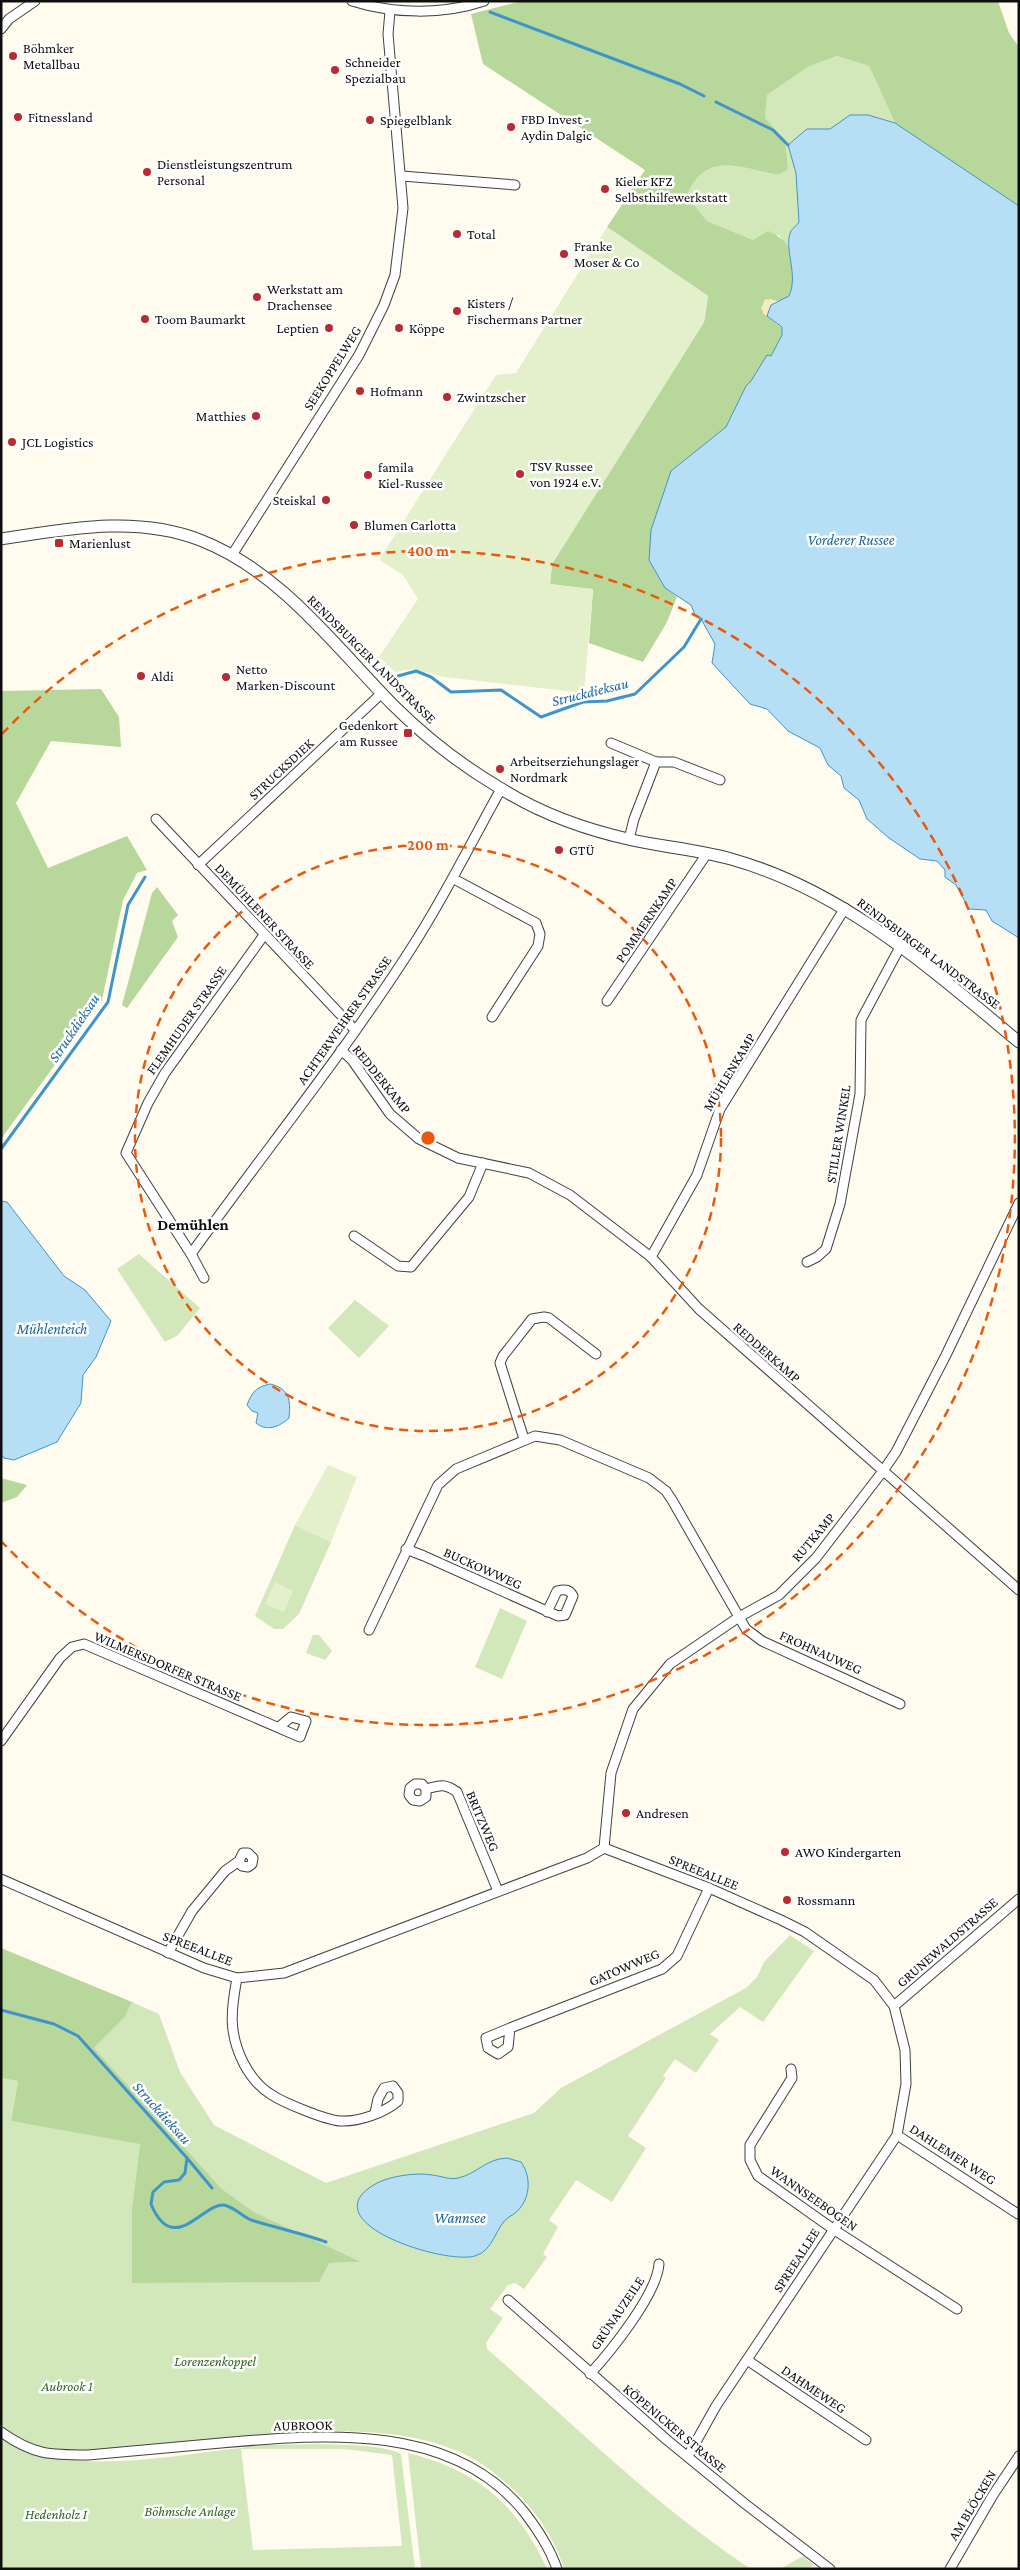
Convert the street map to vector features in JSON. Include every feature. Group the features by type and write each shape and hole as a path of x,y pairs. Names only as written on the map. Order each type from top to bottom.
{"street":[{"path":"1,29 9,19 35,1"},
{"path":"352,1 390,11 442,9 484,1"},
{"name":"SEEKOPPELWEG","path":"232,555 312,426 350,370 384,305 395,275 403,208 402,176 388,34 390,11"},
{"path":"402,176 515,185"},
{"name":"RENDSBURGER LANDSTRASSE","path":"1,539 56,531 136,525 182,533 232,555 287,596 320,627 382,692 442,748 501,789 559,817 603,833 629,840 730,859 795,883 845,908 900,946 1019,1042"},
{"name":"STRUCKSDIEK","path":"198,865 382,692"},
{"path":"611,743 656,762 674,762 720,780"},
{"path":"629,840 634,819 656,762"},
{"name":"ACHTERWEHRER STRASSE","path":"191,1254 341,1050 414,945 454,878 501,789"},
{"name":"DEMÜHLENER STRASSE","path":"156,820 354,1030"},
{"name":"POMMERNKAMP","path":"607,1001 706,855"},
{"path":"454,878 536,923 540,934 538,946 492,1017"},
{"name":"MÜHLENKAMP","path":"651,1257 697,1175 720,1109 845,908"},
{"name":"FLEMHUDER STRASSE","path":"191,1254 126,1153 148,1103 165,1073 264,934"},
{"name":"STILLER WINKEL","path":"807,1262 817,1257 826,1249 840,1204 860,1094 860,1020 900,946"},
{"name":"REDDERKAMP","path":"341,1050 352,1060 386,1109 403,1127 434,1147 458,1158 529,1173 570,1195 651,1257 699,1310 1019,1590"},
{"path":"354,1236 398,1266 411,1267 468,1197 483,1163"},
{"name":"RUTKAMP","path":"604,1848 611,1773 633,1709 670,1664 739,1617 779,1595 816,1558 883,1471 896,1452 946,1355 1019,1203"},
{"path":"191,1254 204,1278"},
{"path":"369,1630 432,1494 444,1479 456,1469 524,1439 500,1363 503,1356 532,1319 544,1316 549,1318 596,1354"},
{"name":"FROHNAUWEG","path":"524,1439 542,1436 560,1440 649,1478 659,1485 682,1515 746,1629 762,1641 900,1704"},
{"name":"BUCKOWWEG","path":"406,1549 547,1612"},
{"name":"WILMERSDORFER STRASSE","path":"1,1742 60,1658 72,1647 84,1644 257,1720 279,1727"},
{"name":"BRITZWEG","path":"426,1790 440,1785 448,1785 457,1792 498,1891"},
{"name":"SPREEALLEE","path":"1,1879 168,1953 237,1978 284,1973 587,1858 604,1848 708,1888 805,1932 874,1980 894,2006 902,2035 907,2069 897,2134 833,2229 805,2276 716,2406 688,2456"},
{"path":"168,1953 192,1911 225,1871 239,1861"},
{"name":"GATOWWEG","path":"510,2028 662,1969 677,1956 708,1888"},
{"name":"GRUNEWALDSTRASSE","path":"894,2006 1019,1899"},
{"path":"237,1978 231,2019 235,2042 244,2064 255,2081 272,2095 320,2116 340,2121 360,2118 375,2113"},
{"name":"WANNSEEBOGEN","path":"791,2070 792,2078 752,2140 749,2150 750,2160 758,2176 833,2229 957,2309"},
{"name":"DAHLEMER WEG","path":"897,2134 1018,2214"},
{"name":"GRÜNAUZEILE","path":"590,2374 648,2296 658,2276 659,2264"},
{"name":"KÖPENICKER STRASSE","path":"508,2300 590,2374 736,2497 830,2569"},
{"name":"DAHMEWEG","path":"747,2360 866,2440"},
{"name":"AUBROOK","path":"1,2432 22,2447 43,2453 64,2455 88,2455 268,2439 374,2438 405,2443 450,2457 470,2466 504,2489 531,2521 545,2542 557,2569"},
{"name":"AM BLÖCKEN","path":"950,2569 993,2495 1019,2456"}],"green space":[{"path":"522,1 998,1 1009,33 1019,47 1019,206 895,123 869,66 837,56 808,67 767,95 765,118 785,140 788,169 778,175 737,166 714,167 703,172 695,182 687,196 707,221 753,240 768,231 785,242 789,248 793,264 793,284 791,292 786,298 779,301 770,299 763,313 782,328 782,335 771,356 767,356 746,386 726,427 671,471 665,588 677,597 666,624 643,662 589,643 593,590 550,584 552,564 704,322 708,296 607,227 645,170 483,64 471,14"},
{"path":"837,56 869,66 895,123 868,115 850,115 830,129 807,129 788,145 796,173 800,222 791,231 789,249 779,235 753,240 707,221 687,196 695,182 703,172 714,167 725,166 737,166 778,175 765,118 767,95 808,67"},
{"name":"TSV Russee von 1924 e.V.","path":"607,227 708,296 704,322 552,564 550,584 593,589 584,693 444,677 413,669 395,672 379,657 418,599 403,575 380,560 381,557 496,375 516,373"},
{"path":"101,689 119,717 121,747 51,741 16,803 48,868 127,836 147,870 137,873 123,900 102,1000 1,1139 1,691"},
{"path":"157,887 178,915 172,921 178,937 127,1008 122,1005 152,893"},
{"path":"139,1254 200,1308 178,1335 165,1342 117,1269"},
{"path":"355,1300 389,1326 359,1358 328,1328"},
{"path":"328,1465 357,1477 331,1542 295,1525"},
{"path":"1,1478 27,1485 17,1497 1,1503"},
{"path":"295,1525 331,1542 299,1614 283,1629 274,1629 255,1616"},
{"path":"275,1582 293,1591 284,1612 265,1604"},
{"path":"500,1608 527,1621 502,1679 475,1667"},
{"path":"313,1635 319,1635 332,1651 325,1660 306,1653"},
{"path":"790,1935 814,1951 763,2022 740,2007 710,2034 719,2040 696,2073 675,2059 663,2076 666,2078 628,2136 646,2148 612,2202 576,2180 549,2220 558,2227 543,2254 547,2257 524,2289 515,2283 508,2285 490,2309 503,2318 486,2343 487,2349 616,2464 681,2519 751,2569 564,2569 544,2526 530,2507 507,2484 471,2458 455,2450 423,2440 387,2434 349,2431 310,2432 271,2434 110,2451 73,2452 39,2448 20,2442 1,2429 1,2078 18,2081 11,2121 140,2143 132,2209 132,2283 329,2263 360,2262 254,2212 222,2189 94,2048 125,2017 132,2002 159,2014 180,2072 214,2125 326,2183 534,2113 561,2088 746,1988 757,1977 764,1962"},
{"path":"1,1948 132,2002 125,2017 94,2048 222,2189 254,2212 361,2262 329,2263 319,2282 132,2283 132,2208 140,2144 11,2121 18,2081 1,2078"},
{"path":"1,2439 29,2451 58,2458 88,2461 150,2459 255,2445 353,2445 389,2450 401,2454 415,2569 1,2569","holes":["241,2449 345,2449 392,2455 402,2546 253,2550"]},
{"path":"408,2453 455,2469 475,2480 492,2493 523,2526 536,2546 547,2569 421,2569"},
{"path":"803,2556 814,2565 807,2569 780,2569"}],"sand":[{"path":"765,299 776,301 771,305 767,316 761,309"}],"water":[{"name":"Vorderer Russee","path":"850,115 868,115 895,123 1019,206 1019,938 992,921 986,910 969,909 956,885 945,877 945,870 937,861 920,859 889,838 867,819 859,800 844,788 841,776 828,765 820,748 788,731 767,709 750,704 712,663 715,644 701,619 695,615 691,605 665,588 649,560 651,530 671,471 726,427 746,386 767,355 771,356 782,335 782,327 767,316 771,305 789,296 792,288 789,238 791,231 799,222 796,173 788,145 807,129 830,129"},
{"name":"Mühlenteich","path":"1,1201 7,1202 64,1276 85,1290 111,1321 96,1357 83,1375 81,1403 57,1442 14,1460 4,1458 1,1454"},
{"path":"270,1384 281,1388 285,1392 289,1400 290,1412 289,1418 277,1426 269,1428 256,1423 258,1413 252,1411 247,1405 255,1391"},
{"name":"Wannsee","path":"507,2158 521,2162 525,2169 528,2185 525,2200 516,2213 509,2217 501,2226 491,2244 475,2256 459,2257 436,2254 411,2247 388,2237 369,2225 358,2212 360,2197 377,2183 412,2174 458,2178 493,2161"}],"waterway":[{"path":"490,12 680,84 704,96"},
{"path":"716,102 773,130 788,145"},
{"name":"Struckdieksau","path":"398,676 416,671 431,677 451,692 501,690 541,717 583,702 607,701 635,694 684,647 701,619"},
{"name":"Struckdieksau","path":"1,1149 108,1002 128,905 145,877"},
{"name":"Struckdieksau","path":"1,2010 54,2024 78,2036 187,2158 185,2173 179,2180 164,2182 153,2192 151,2204 160,2219 169,2227 188,2224 216,2206 224,2205 251,2220 326,2242"},
{"path":"187,2158 212,2188"}],"place":[{"name":"Böhmker Metallbau","path":"13,56"},
{"name":"Schneider Spezialbau","path":"335,70"},
{"name":"Fitnessland","path":"18,117"},
{"name":"Spiegelblank","path":"370,120"},
{"name":"FBD Invest - Aydin Dalgic","path":"511,127"},
{"name":"Dienstleistungszentrum Personal","path":"147,172"},
{"name":"Kieler KFZ Selbsthilfewerkstatt","path":"605,189"},
{"name":"Total","path":"457,234"},
{"name":"Franke Moser & Co","path":"564,254"},
{"name":"Werkstatt am Drachensee","path":"257,297"},
{"name":"Kisters / Fischermans Partner","path":"457,311"},
{"name":"Toom Baumarkt","path":"145,319"},
{"name":"Leptien","path":"329,328"},
{"name":"Köppe","path":"399,328"},
{"name":"Hofmann","path":"360,391"},
{"name":"Zwintzscher","path":"447,397"},
{"name":"Matthies","path":"256,416"},
{"name":"JCL Logistics","path":"12,442"},
{"name":"TSV Russee von 1924 e.V.","path":"520,474"},
{"name":"famila Kiel-Russee","path":"368,475"},
{"name":"Steiskal","path":"326,500"},
{"name":"Blumen Carlotta","path":"354,525"},
{"name":"Marienlust","path":"59,543"},
{"name":"Aldi","path":"141,676"},
{"name":"Netto Marken-Discount","path":"226,677"},
{"name":"Gedenkort am Russee","path":"408,733"},
{"name":"Arbeitserziehungslager Nordmark","path":"500,769"},
{"name":"GTÜ","path":"559,850"},
{"name":"Andresen","path":"626,1813"},
{"name":"AWO Kindergarten","path":"785,1852"},
{"name":"Rossmann","path":"787,1900"}],"district":[{"name":"Demühlen","path":"193,1224"}],"park label":[{"name":"Lorenzenkoppel","path":"215,2361"},
{"name":"Aubrook 1","path":"67,2386"},
{"name":"Böhmsche Anlage","path":"190,2511"},
{"name":"Hedenholz I","path":"56,2514"}]}
